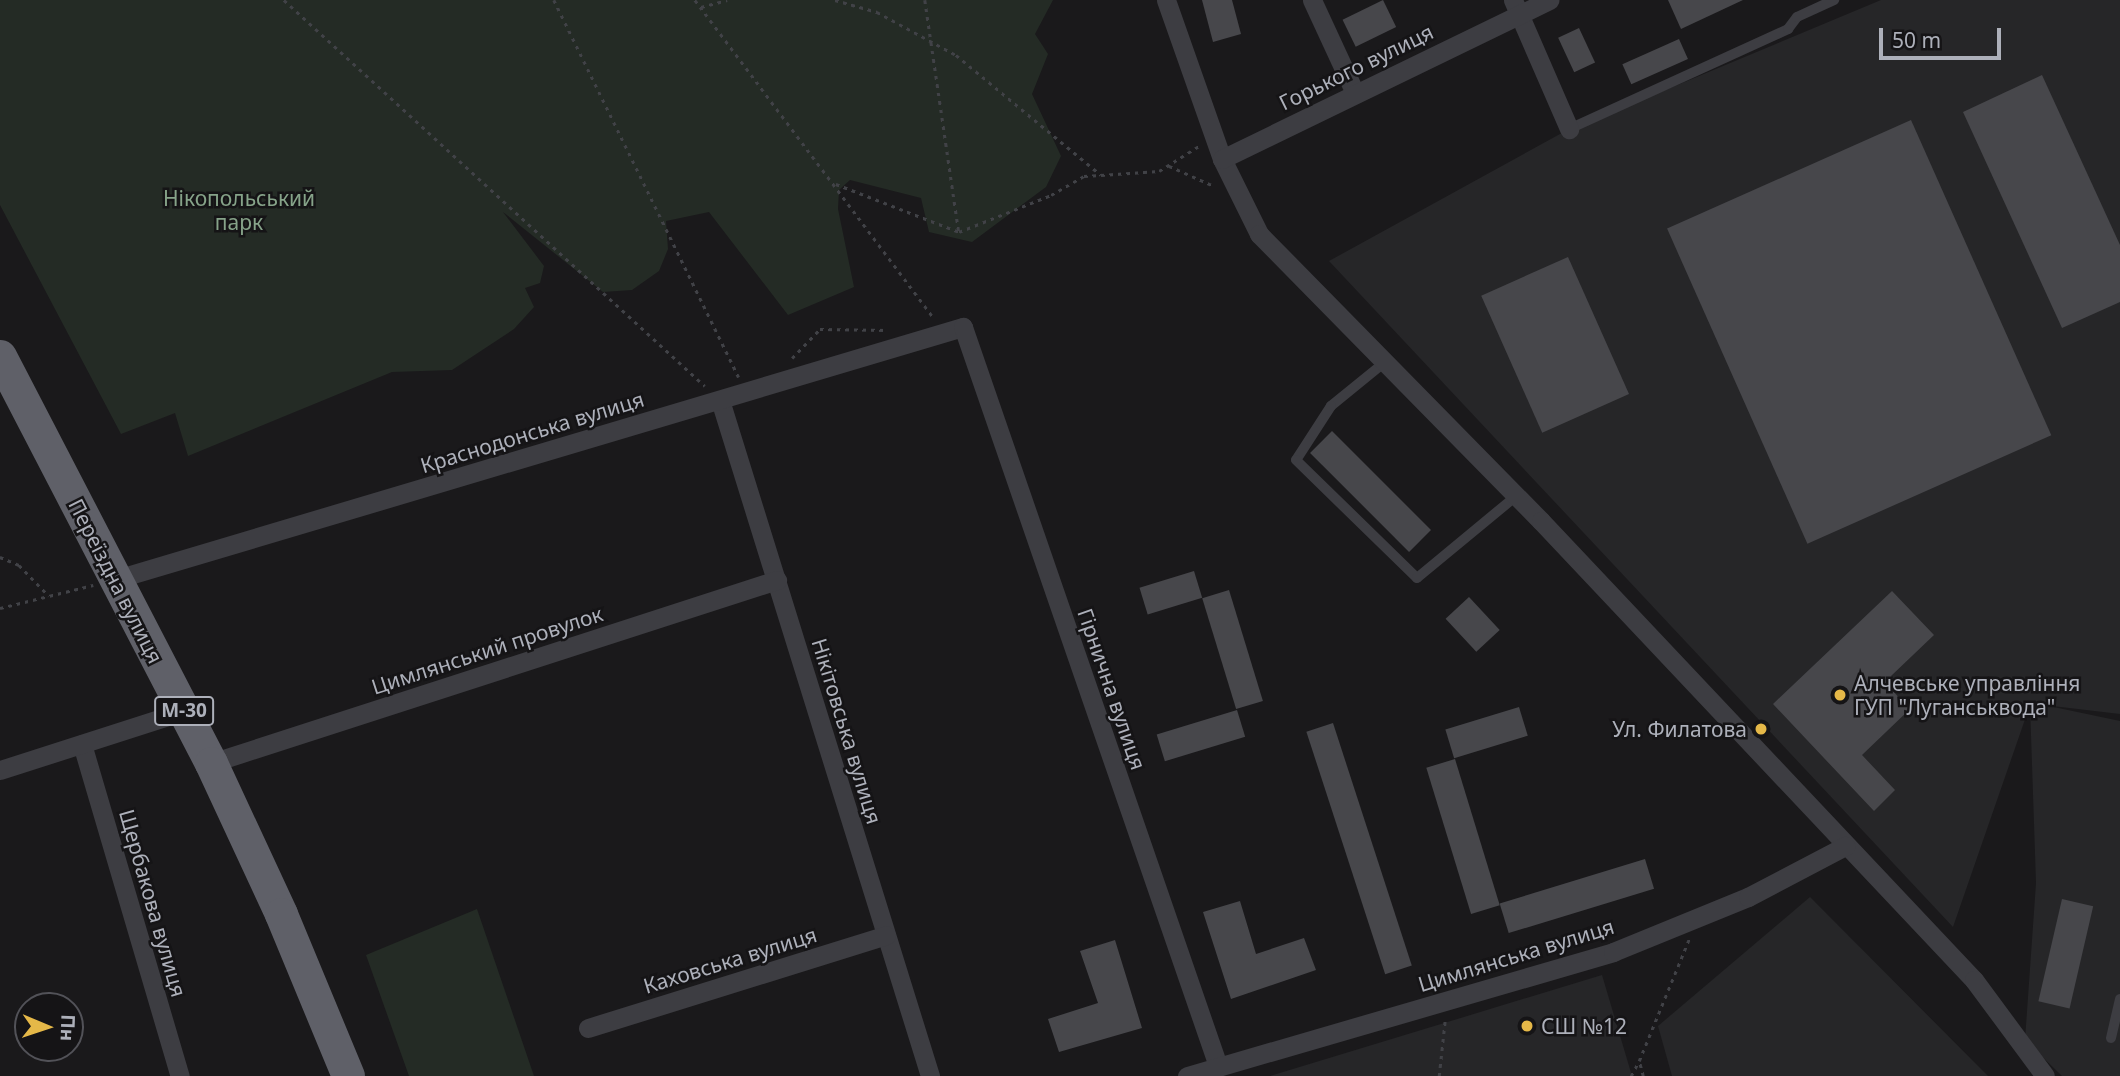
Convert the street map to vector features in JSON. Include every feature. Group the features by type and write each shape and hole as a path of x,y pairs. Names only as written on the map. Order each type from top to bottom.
{"highway":[{"name":"Переїздна вулиця","path":"0,356 113,580 211,762 281,914 348,1076"}],"street":[{"path":"1166,0 1222,159 1259,234 1516,496 1974,979 2045,1076"},
{"path":"1312,0 1354,91"},
{"name":"Горького вулиця","path":"1222,159 1516,7 1549,0"},
{"path":"1516,7 1569,129"},
{"name":"Краснодонська вулиця","path":"113,580 954,329"},
{"name":"Гірнична вулиця","path":"954,329 1218,1066"},
{"name":"Нікітовська вулиця","path":"720,400 930,1076"},
{"name":"Цимлянський провулок","path":"211,762 777,580"},
{"path":"0,770 184,711"},
{"name":"Щербакова вулиця","path":"82,744 180,1076"},
{"name":"Цимлянська вулиця","path":"1187,1076 1613,952 1698,917 1845,846"},
{"name":"Каховська вулиця","path":"588,1028 886,935"}],"lane":[{"path":"1569,129 1788,29 1797,17 1834,0"},
{"path":"1385,362 1331,406 1296,460 1417,578 1516,496"},
{"path":"2111,1038 2120,999"}],"path":[{"path":"284,0 720,400"},
{"path":"554,0 747,392"},
{"path":"695,0 834,184 954,329"},
{"path":"701,7 727,0"},
{"path":"835,0 877,12 956,55 1101,175"},
{"path":"925,0 959,232"},
{"path":"834,184 959,232 1051,195 1084,176 1169,166 1214,137"},
{"path":"1169,166 1240,195"},
{"path":"787,380 791,359 820,329 893,331"},
{"path":"0,557 19,565 49,596"},
{"path":"0,608 113,580"},
{"path":"1630,1076 1639,1061 1698,917"},
{"path":"1439,1076 1448,999"},
{"path":"1639,1061 1643,1076"}],"shaded area":[{"path":"1881,0 2120,0 2120,714 2044,705 2120,721 2120,1076 2062,1076 2025,1040 2036,883 2030,705 1953,927 1329,261 1560,134"},
{"path":"1810,897 1988,1076 1672,1076 1658,1026"},
{"name":"СШ №12","path":"1602,975 1632,1076 1270,1076"}],"green space":[{"name":"Нікопольський парк","path":"0,0 1053,0 1035,34 1048,54 1032,94 1061,156 1046,187 972,242 929,232 921,198 850,180 839,190 838,209 854,287 788,315 709,212 666,221 668,249 659,271 632,290 603,292 503,212 544,266 540,283 525,288 534,307 514,329 452,370 392,372 188,456 175,413 121,434 0,205"},
{"path":"477,909 534,1076 409,1076 366,955"}],"building":[{"path":"1202,0 1232,0 1241,34 1213,42"},
{"path":"1383,0 1396,27 1356,47 1343,20"},
{"path":"1668,0 1743,0 1681,29"},
{"path":"1579,28 1595,62 1574,72 1558,38"},
{"path":"1679,39 1688,59 1631,84 1622,64"},
{"path":"2042,75 2120,245 2120,302 2062,328 1963,112"},
{"path":"1911,120 2051,435 1807,544 1667,229"},
{"path":"1568,257 1629,394 1542,433 1481,296"},
{"path":"1332,431 1431,530 1409,552 1310,453"},
{"path":"1194,571 1202,598 1148,614 1139,588"},
{"path":"1229,590 1263,701 1236,709 1202,598"},
{"name":"Алчевське управління ГУП \"Луганськвода\"","path":"1892,591 1934,635 1891,676 1894,680 1888,686 1910,709 1862,755 1895,790 1874,811 1773,704"},
{"path":"1469,597 1500,630 1476,652 1446,619"},
{"path":"1519,707 1528,736 1454,758 1445,730"},
{"path":"1237,710 1245,737 1165,761 1157,735"},
{"path":"1333,723 1412,966 1385,974 1306,732"},
{"path":"1455,759 1500,905 1471,914 1426,768"},
{"path":"1645,859 1654,889 1509,933 1500,903"},
{"path":"2062,899 2093,906 2070,1009 2038,1001"},
{"path":"1240,901 1256,954 1304,938 1316,970 1231,999 1203,912"},
{"path":"1115,940 1142,1028 1059,1052 1048,1019 1098,1003 1080,951"}],"place":[{"name":"Алчевське управління ГУП \"Луганськвода\"","path":"1840,695"},
{"name":"Ул. Филатова","path":"1761,729"},
{"name":"СШ №12","path":"1527,1026"}]}
